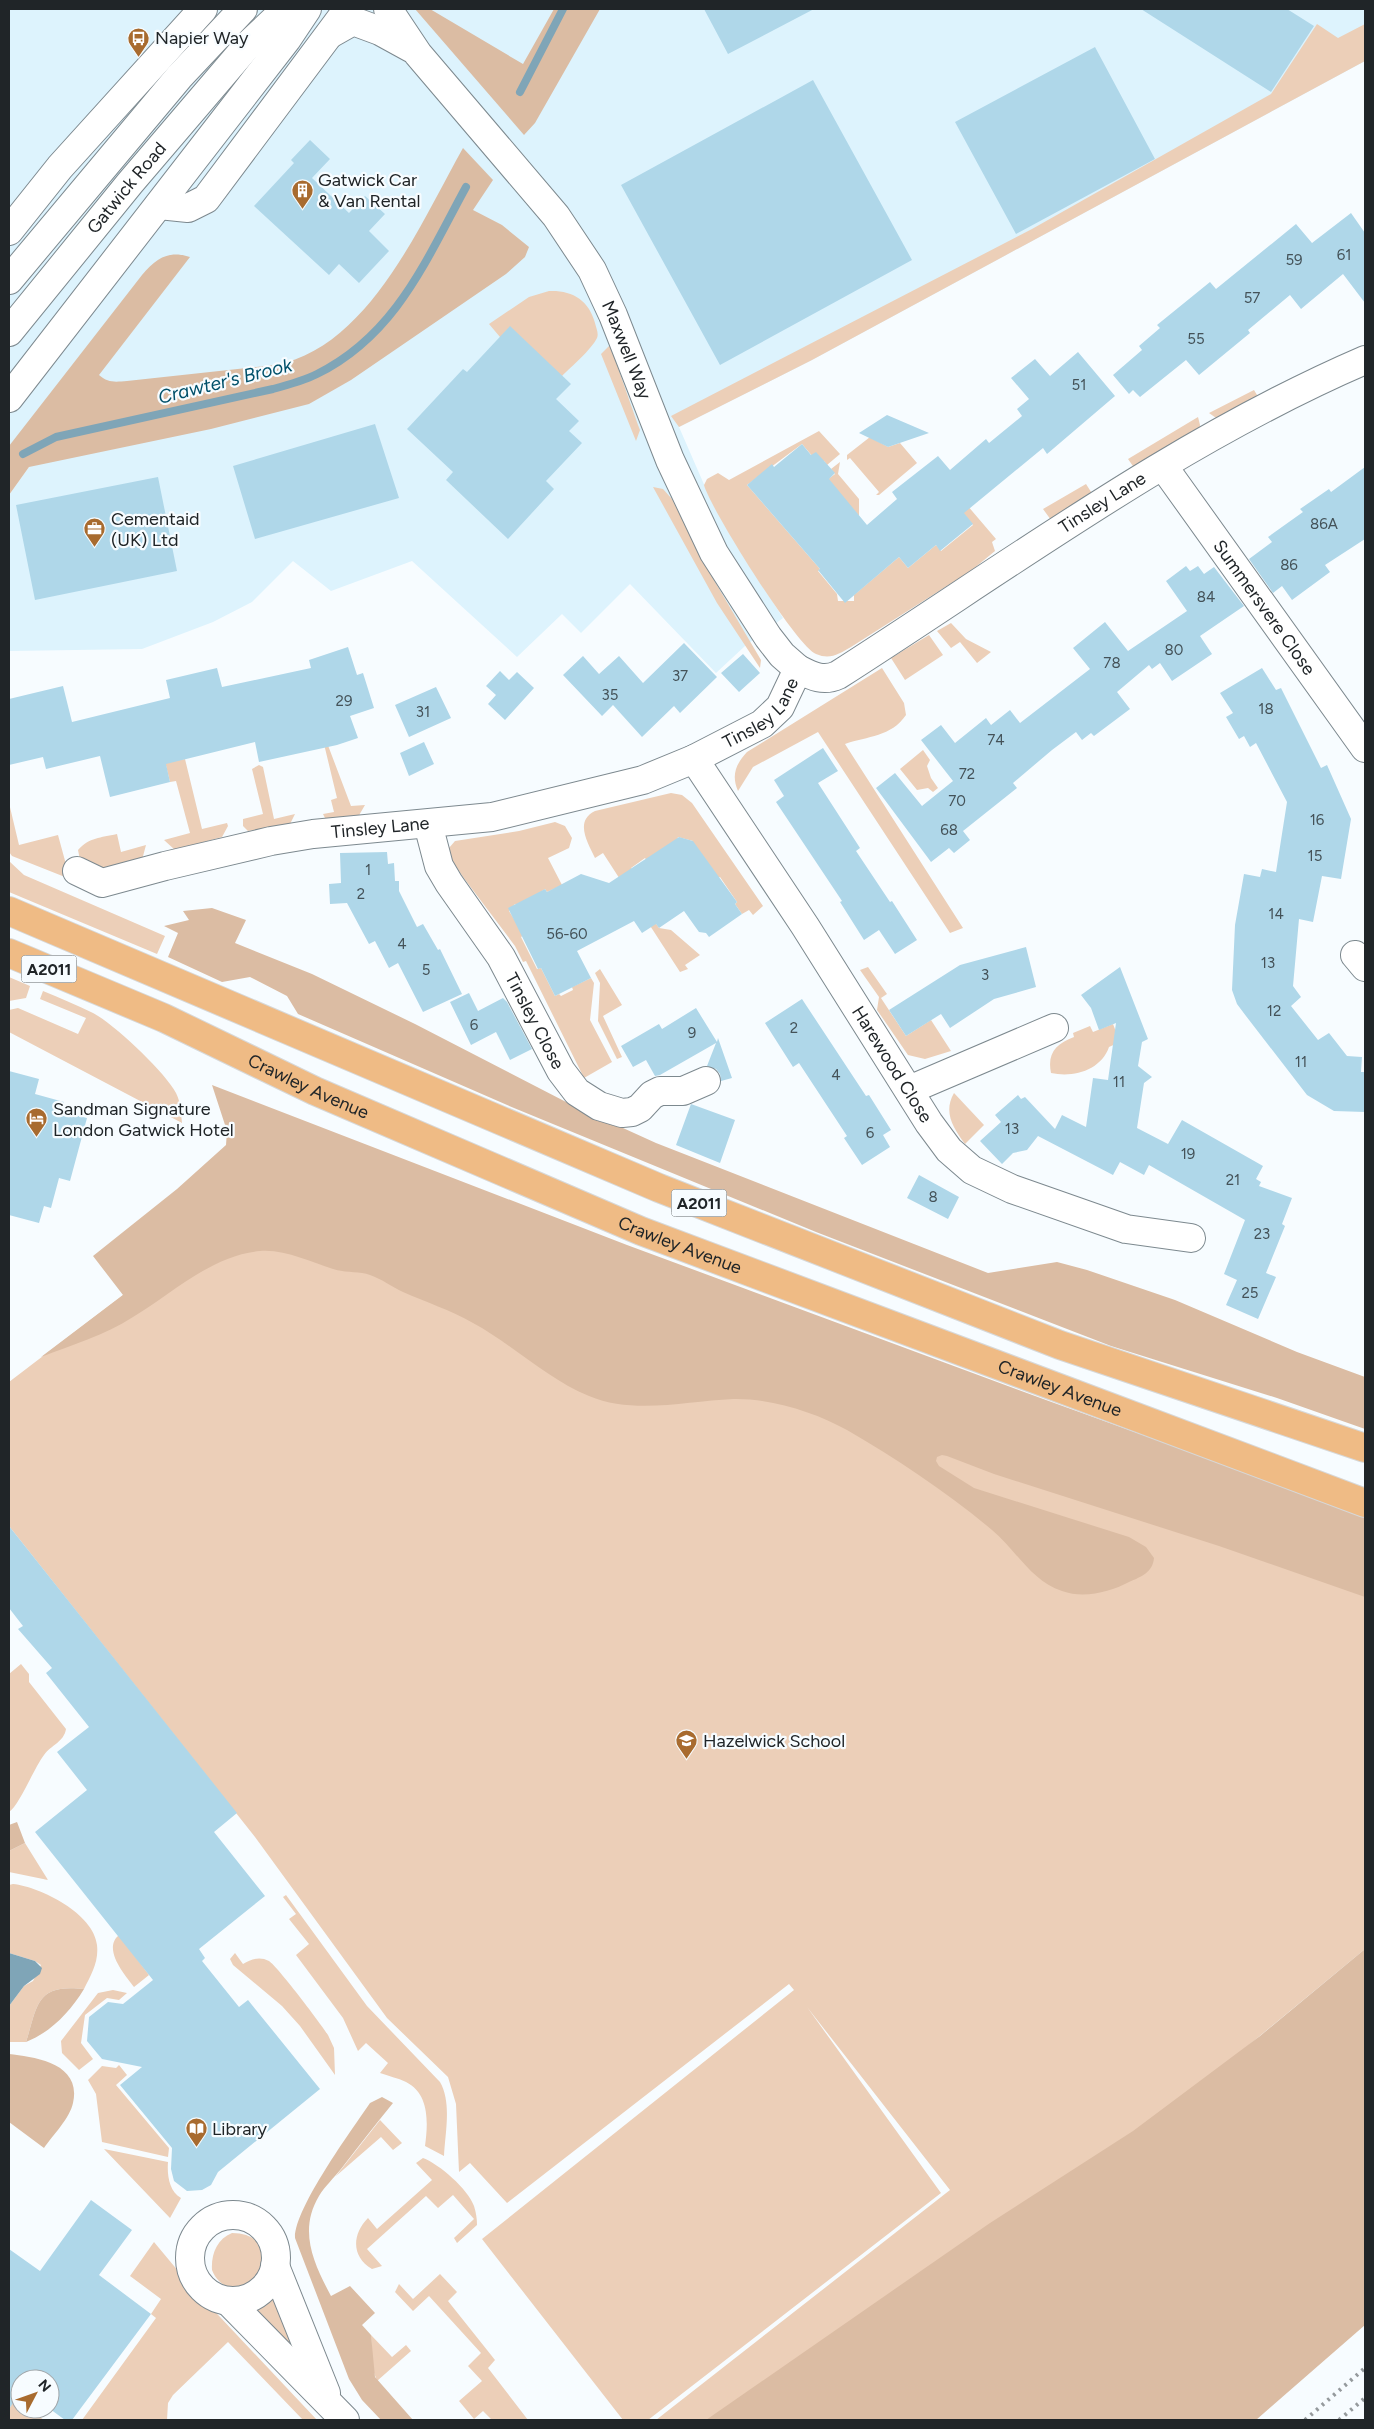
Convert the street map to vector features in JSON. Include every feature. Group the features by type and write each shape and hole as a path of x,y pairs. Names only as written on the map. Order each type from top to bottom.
{"main road":[{"name":"A2011","path":"9,911 44,928 659,1188 1060,1345 1365,1448"},
{"name":"Crawley Avenue","path":"9,953 164,1018 315,1091 641,1230 1365,1503"}],"street":[{"name":"Gatwick Road","path":"9,280 179,77 243,9"},
{"path":"247,46 270,9"},
{"path":"247,46 286,9"},
{"name":"Gatwick Road","path":"9,398 159,205 307,9"},
{"name":"Gatwick Road","path":"159,205 188,208 206,199 348,9"},
{"name":"Maxwell Way","path":"388,9 418,54 556,216 592,270 613,315 670,460 714,553 768,637 782,655 798,669"},
{"path":"9,231 60,166 193,12"},
{"name":"Maxwell Way","path":"330,34 344,24 353,21 399,41 418,54"},
{"name":"Gatwick Road","path":"9,332 130,183 247,46"},
{"name":"Tinsley Lane","path":"76,870 102,883 164,866 271,841 312,834 492,817 643,780 694,759 767,720 780,707 798,669 818,678 828,679 838,675 1088,511 1228,427 1311,383 1365,360"},
{"name":"Summersvere Close","path":"1163,466 1365,748"},
{"name":"Harewood Close","path":"694,759 805,926 948,1150 972,1170 1012,1189 1126,1229 1191,1238"},
{"name":"Tinsley Close","path":"428,824 439,866 501,958 561,1071 577,1092 599,1106 622,1113 632,1112 640,1108 652,1095 660,1092 683,1091 706,1081"},
{"path":"9,907 44,928"},
{"path":"909,1090 1054,1028"},
{"path":"275,2266 268,2282 260,2291 245,2299 228,2301 215,2298 196,2281 191,2270 190,2257 192,2245 198,2233 206,2224 217,2218 230,2215 242,2216 254,2221 265,2230 273,2242 275,2266 318,2370 327,2400"},
{"path":"228,2301 345,2420"}],"shaded area":[{"path":"9,9 1365,9 1365,61 812,360 679,427 706,489 746,560 783,618 745,646 716,673 630,584 581,633 562,614 517,657 412,561 331,591 293,561 252,602 213,622 142,649 9,651 9,495 29,467 9,460"},
{"path":"415,9 430,9 523,64 554,9 600,9 535,123 524,135"},
{"path":"1317,24 1338,38 1365,24 1365,61 812,360 679,427 671,416 1032,229 1271,94"},
{"path":"463,148 493,180 473,210 502,225 529,247 525,257 506,274 351,380 309,404 211,429 29,467 9,495 9,446 152,264 169,255 176,254 190,257 99,375 105,379 115,382 275,365 308,354 338,334 365,308 388,278 410,245"},
{"path":"549,291 565,292 584,303 589,308 598,332 597,338 590,348 562,376 500,337 489,324 529,297"},
{"path":"610,345 640,430 636,441 601,354"},
{"path":"1254,390 1257,395 1256,400 1219,420 1209,413"},
{"path":"1198,417 1199,431 1135,469 1128,459"},
{"path":"819,431 840,454 827,465 824,461 819,464 802,444 747,485 820,569 818,571 837,594 838,601 854,601 854,595 899,557 908,568 936,545 941,551 973,525 955,503 961,498 996,539 992,542 995,551 972,570 851,647 830,656 816,654 806,645 773,603 721,520 704,485 707,479 718,473 729,480"},
{"path":"870,437 888,447 900,443 917,463 879,495 876,495 879,492 850,458 847,460 847,455"},
{"path":"840,462 838,474 859,499 859,516 827,480 835,474 831,469"},
{"path":"1086,484 1093,495 1051,520 1043,509"},
{"path":"653,487 663,489 672,499 708,570 761,660 760,668 717,603"},
{"path":"951,623 966,639 991,652 977,663 960,642 951,648 937,631"},
{"path":"929,635 943,655 905,680 891,658"},
{"path":"882,668 904,703 906,715 886,732 845,744 963,928 950,933 818,732 753,767 738,791 736,785 737,765 747,752"},
{"path":"318,719 351,806 365,805 358,817 331,820 325,818 323,814 334,812 331,800 337,798"},
{"path":"158,733 180,760 185,759 202,829 227,823 228,826 222,837 175,850 164,840 190,833 176,781 170,782"},
{"path":"923,750 930,760 927,766 931,778 938,788 933,792 928,788 917,790 900,769"},
{"path":"259,765 263,767 274,819 295,814 290,824 248,831 243,826 243,819 263,814 252,769"},
{"path":"671,793 682,795 692,803 763,906 753,915 749,910 742,914 735,904 737,902 720,877 716,879 693,844 693,841 678,837 676,844 647,861 645,858 631,868 633,871 624,877 659,928 671,930 700,955 685,965 688,969 680,972 603,853 595,858 584,833 585,820 595,811"},
{"path":"9,803 19,845 58,835 70,879 12,856 9,852"},
{"path":"555,822 565,826 572,838 569,848 548,858 562,885 547,892 545,889 520,906 515,904 509,911 524,935 521,937 537,969 541,968 555,996 559,994 561,996 573,990 572,987 591,978 594,983 590,1020 612,1062 584,1078 526,961 523,962 515,946 450,857 449,848 455,841 519,831"},
{"path":"117,834 121,852 146,845 142,860 101,874 80,860 78,850 82,846 96,839"},
{"path":"9,861 24,875 165,936 157,954 9,892"},
{"path":"212,908 246,920 235,943 312,974 415,1024 568,1103 656,1143 988,1273 1057,1262 1087,1270 1175,1300 1297,1352 1365,1377 1365,1429 1277,1398 1111,1346 816,1232 514,1108 298,1014 287,996 250,977 222,982 168,957 178,933 164,926 189,920 183,911"},
{"path":"868,967 887,994 881,998 906,1036 931,1020 951,1051 925,1059 908,1055 877,1010 879,997 860,970"},
{"path":"600,969 622,1005 603,1016 622,1057 617,1059 598,1021 600,983 595,973"},
{"path":"9,977 30,986 26,998 9,1001"},
{"path":"43,991 93,1013 113,1027 138,1049 161,1073 176,1093 180,1104 182,1123 9,1032 9,1010 18,1008 78,1034 86,1018 40,999"},
{"path":"1113,1024 1120,1042 1109,1047 1105,1055 1093,1067 1077,1073 1051,1073 1050,1060 1054,1050 1062,1043 1074,1037 1073,1033 1090,1026 1093,1032"},
{"path":"212,1085 627,1245 1046,1400 1365,1515 1365,1597 1219,1546 994,1474 947,1456 937,1457 936,1461 939,1466 974,1488 1129,1537 1146,1547 1154,1558 1151,1567 1146,1573 1114,1589 1088,1594 1062,1591 1041,1580 1001,1538 940,1490 866,1441 821,1417 792,1407 747,1399 642,1406 606,1402 574,1389 544,1371 487,1331 447,1310 366,1274 338,1270 279,1252 260,1251 242,1254 209,1267 111,1329 41,1357 123,1295 93,1256 177,1189 226,1145 227,1131"},
{"path":"954,1093 984,1125 965,1144 953,1126 949,1113"},
{"name":"Hazelwick School","path":"258,1167 1365,1572 1365,1949 795,2420 656,2420 950,2190 807,2007 941,2193 648,2420 623,2420 482,2239 794,1990 789,1984 507,2203 470,2163 459,2172 456,2104 448,2077 387,2018 255,1837 9,1526 9,1382 123,1295"},
{"path":"21,1664 29,1674 29,1682 66,1729 63,1737 44,1755 17,1802 9,1812 9,1674"},
{"path":"17,1822 25,1843 9,1851 9,1825"},
{"path":"25,1843 48,1880 9,1872 9,1851"},
{"path":"13,1884 38,1890 64,1904 87,1923 94,1934 97,1945 96,1963 84,1989 68,1988 56,1990 42,1999 33,2017 26,2042 9,2042 9,2006 24,1986 33,1981 41,1965 35,1961 9,1953 9,1885"},
{"path":"286,1895 367,2006 440,2082 444,2090 447,2109 444,2156 425,2146 427,2119 420,2094 406,2082 380,2073 388,2063 366,2043 358,2051 343,2018 296,1955 309,1944 289,1919 296,1914 283,1897"},
{"path":"119,1935 149,1975 134,1987 121,1969 114,1954 114,1941"},
{"path":"1365,1949 1365,2325 1256,2420 706,2420 990,2223 1133,2131 1260,2036"},
{"path":"235,1953 243,1964 256,1959 269,1961 290,1984 328,2035 334,2048 335,2075 300,2026 282,2006 233,1965 230,1959"},
{"path":"68,1988 84,1989 73,2006 52,2027 26,2042 33,2017 41,1999 56,1990"},
{"path":"113,1990 127,1993 119,2000 107,1998 85,2015 81,2043 93,2059 79,2070 62,2053 61,2041 98,1993"},
{"path":"9,2054 43,2060 64,2071 70,2079 74,2090 71,2109 44,2148 9,2122"},
{"path":"119,2065 127,2075 116,2085 169,2148 168,2157 102,2142 96,2094 88,2080 102,2066 116,2068"},
{"path":"382,2097 393,2103 319,2196 313,2209 309,2235 314,2260 331,2296 350,2286 375,2313 362,2325 371,2335 375,2377 413,2420 381,2420 362,2400 349,2379 295,2238 297,2225 304,2209 325,2170 370,2103"},
{"path":"380,2120 402,2143 393,2150 381,2137 336,2176"},
{"path":"104,2149 168,2162 171,2187 181,2198 170,2218"},
{"path":"423,2158 445,2171 466,2192 474,2206 477,2225 457,2243 454,2238 474,2219 453,2195 438,2208 426,2196 367,2249 382,2266 372,2269 365,2264 357,2252 356,2245 359,2231 368,2218 377,2229 432,2180 416,2163"},
{"path":"232,2233 248,2236 259,2243 264,2254 261,2276 254,2285 244,2289 231,2288 222,2284 212,2270 216,2248 222,2239"},
{"path":"154,2242 189,2284 317,2420 303,2420 228,2342 173,2395 168,2403 167,2420 82,2420 156,2318 151,2314 161,2299 130,2276"},
{"path":"440,2274 457,2292 448,2301 495,2360 488,2368 528,2420 492,2420 483,2411 474,2419 459,2401 482,2381 468,2366 481,2353 429,2296 413,2311 395,2292 399,2284 413,2299"},
{"path":"273,2284 305,2361 247,2303 260,2297"},
{"path":"371,2335 392,2357 406,2345 411,2351 377,2381 372,2367"},
{"path":"10,2407 10,2419 44,2420 9,2420"}],"water":[{"path":"9,1953 35,1961 42,1968 40,1974 24,1986 9,2006"}],"building":[{"path":"704,9 814,9 728,54"},
{"path":"1141,9 1287,9 1314,26 1271,92"},
{"path":"1095,47 1155,159 1016,234 955,122"},
{"path":"813,80 912,260 720,365 621,185"},
{"name":"Gatwick Car & Van Rental","path":"310,140 330,159 312,178 349,213 365,196 385,214 369,231 389,251 359,283 339,264 329,275 254,206 294,163 291,160"},
{"path":"1351,213 1365,233 1365,303 1343,274 1301,309 1290,295 1248,330 1250,333 1199,375 1186,360 1140,397 1133,390 1129,394 1113,375 1142,350 1139,346 1160,328 1157,325 1210,282 1216,289 1296,224 1312,243"},
{"path":"510,326 571,384 556,399 579,421 569,431 582,443 546,481 554,489 508,539 446,480 453,472 407,429 463,369 467,372"},
{"path":"1078,352 1115,396 1047,454 1043,448 964,513 973,524 940,551 936,545 908,568 899,557 845,603 818,570 820,569 747,485 772,464 774,467 802,444 811,455 816,452 835,473 829,479 867,525 897,499 892,492 938,456 950,470 986,439 989,443 1022,416 1017,409 1029,399 1011,378 1035,359 1050,376"},
{"path":"887,415 929,433 888,447 859,433"},
{"path":"375,424 399,498 255,539 233,466"},
{"path":"1365,467 1365,539 1325,565 1330,572 1292,600 1282,586 1273,593 1249,559 1272,542 1268,537 1303,512 1300,509 1329,489 1331,492"},
{"path":"158,477 177,571 35,600 16,505"},
{"path":"1186,566 1190,571 1198,566 1204,574 1214,567 1244,606 1200,636 1212,654 1172,681 1160,663 1152,669 1149,665 1117,692 1130,709 1094,736 1091,733 1082,740 1076,732 1052,750 1013,783 1017,788 963,831 970,840 954,853 949,848 931,862 876,788 895,773 922,806 953,781 921,740 941,725 955,743 986,718 991,725 1010,710 1020,723 1090,669 1073,648 1105,622 1128,651 1187,611 1166,581"},
{"path":"684,643 717,677 680,713 674,706 642,737 613,705 602,716 563,675 583,656 599,674 619,656 643,683"},
{"path":"348,647 357,675 363,673 374,708 350,716 358,738 337,745 259,762 255,742 166,764 170,782 110,797 100,756 46,769 43,757 9,765 9,699 63,686 72,722 170,698 166,680 217,668 222,687 311,668 309,660"},
{"path":"743,654 760,673 739,692 721,673"},
{"path":"1262,668 1276,690 1281,688 1321,768 1327,765 1351,819 1341,879 1322,876 1313,922 1299,919 1293,986 1301,997 1291,1006 1318,1040 1329,1033 1347,1056 1362,1057 1361,1072 1365,1072 1365,1112 1334,1111 1307,1095 1237,1004 1232,990 1235,925 1244,874 1260,877 1262,869 1276,872 1287,802 1256,743 1250,747 1244,736 1239,739 1226,717 1233,713 1220,693"},
{"path":"500,671 509,680 517,672 534,688 505,720 488,704 496,695 486,686"},
{"path":"436,687 451,718 409,737 395,705"},
{"path":"424,742 434,764 409,776 400,753"},
{"path":"823,748 838,771 818,783 860,848 856,851 917,940 895,954 879,930 864,940 840,902 842,901 776,802 784,796 774,780"},
{"path":"679,837 693,841 737,902 735,904 742,914 709,937 706,933 699,932 684,911 659,928 656,924 642,933 634,921 577,951 591,978 555,996 541,968 538,969 508,908 545,889 547,892 581,874 609,883"},
{"path":"387,852 388,864 394,863 395,881 399,881 399,891 417,927 423,924 438,950 440,949 462,994 423,1012 398,963 389,968 375,941 369,944 347,903 330,904 329,884 341,883 340,853"},
{"path":"1026,947 1036,987 994,999 950,1028 941,1014 906,1036 889,1010 960,965"},
{"path":"1120,967 1148,1039 1142,1042 1138,1066 1152,1077 1144,1083 1137,1128 1168,1144 1182,1120 1263,1166 1256,1179 1261,1182 1259,1186 1292,1198 1282,1224 1285,1226 1266,1273 1276,1277 1258,1319 1226,1305 1237,1280 1224,1274 1245,1220 1149,1165 1144,1175 1120,1162 1113,1175 1038,1136 1027,1150 1013,1153 1002,1164 980,1141 1001,1122 995,1115 1018,1095 1021,1099 1025,1097 1055,1129 1062,1115 1086,1127 1093,1078 1108,1080 1116,1023 1099,1030 1091,1008 1081,995"},
{"path":"469,993 478,1011 503,998 532,1049 510,1060 496,1032 471,1045 450,1002"},
{"path":"802,999 866,1096 869,1095 891,1130 883,1135 890,1147 862,1165 844,1138 847,1136 799,1063 793,1067 765,1023"},
{"path":"696,1008 717,1042 718,1038 732,1078 721,1081 720,1074 716,1069 707,1066 716,1043 660,1075 655,1076 646,1060 633,1067 621,1046 659,1024 662,1029"},
{"name":"Sandman Signature London Gatwick Hotel","path":"9,1071 39,1079 35,1094 64,1102 61,1112 87,1118 70,1181 59,1178 51,1208 44,1206 39,1223 9,1215"},
{"path":"691,1104 735,1120 720,1163 676,1145"},
{"path":"919,1175 959,1197 948,1219 907,1198"},
{"path":"9,1526 237,1813 214,1832 265,1896 199,1949 205,1958 202,1961 239,2007 248,2000 320,2089 218,2172 211,2185 202,2190 187,2191 174,2181 171,2169 172,2148 120,2085 142,2067 102,2059 87,2041 89,2017 108,2002 123,2004 153,1980 35,1832 87,1790 57,1752 89,1727 46,1673 52,1668 18,1629 23,1626 9,1608"},
{"path":"91,2200 132,2230 99,2275 151,2314 72,2420 65,2420 60,2416 60,2369 10,2369 9,2409 9,2249 40,2271"}],"waterway":[{"name":"Crawter's Brook","path":"520,92 563,9"},
{"name":"Crawter's Brook","path":"23,454 56,437 290,384 317,374 344,358 368,339 406,293 437,242 466,187"}],"railway":[{"path":"1305,2420 1365,2368"},
{"path":"1339,2420 1365,2398"}],"place":[{"name":"Napier Way","path":"139,57"},
{"name":"Gatwick Car & Van Rental","path":"302,209"},
{"name":"Cementaid (UK) Ltd","path":"95,548"},
{"name":"Sandman Signature London Gatwick Hotel","path":"37,1138"},
{"name":"Hazelwick School","path":"687,1760"},
{"name":"Library","path":"196,2148"}]}
